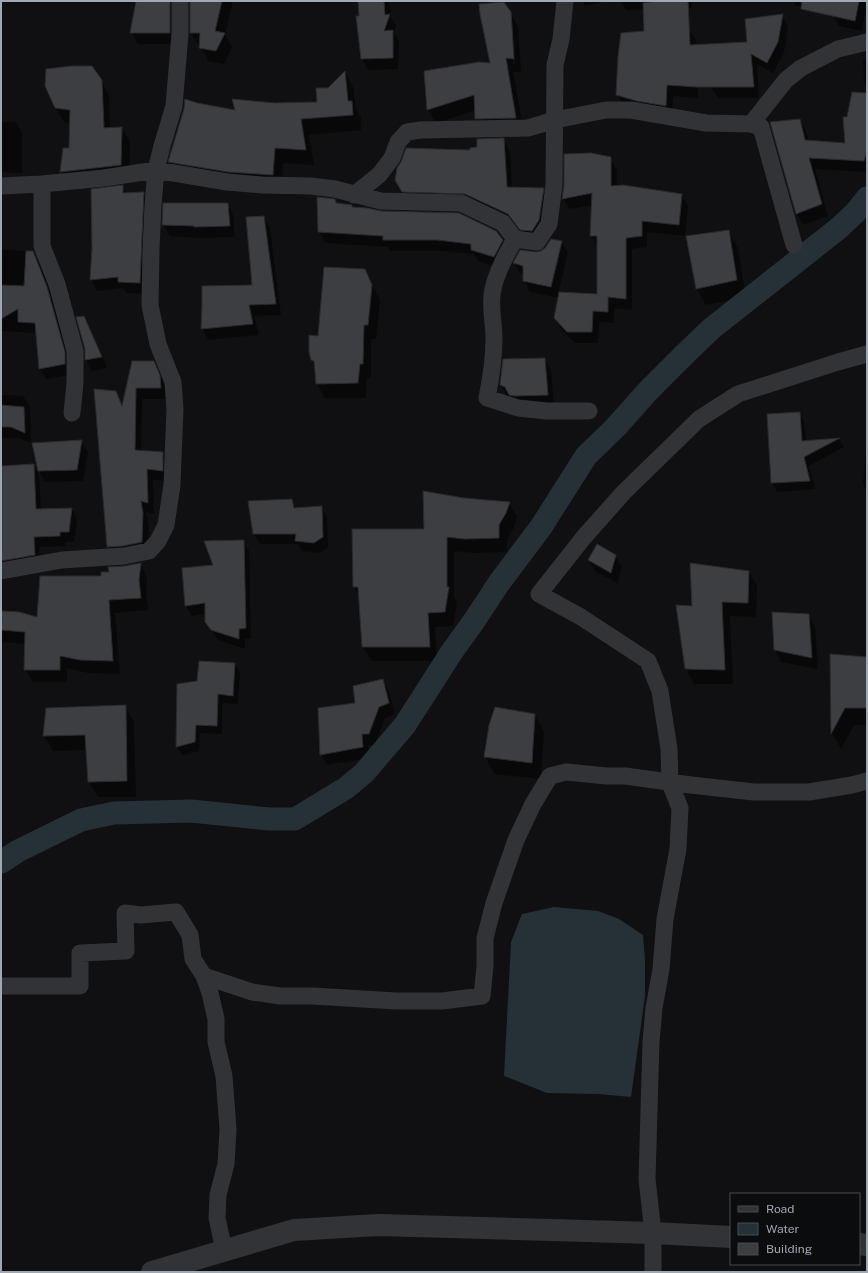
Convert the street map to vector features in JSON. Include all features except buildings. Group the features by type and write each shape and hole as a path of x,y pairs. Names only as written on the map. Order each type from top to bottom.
{"street":[{"path":"1,570 62,560 124,556 149,551 158,541 166,525 172,484 175,409 173,382 158,344 150,305 152,205 156,170 174,106 180,34 180,1"},
{"path":"1,186 104,178 156,170 227,182 319,187 334,189 381,202 461,203 503,223 515,239 537,242 549,224 554,185 555,65 561,39 565,1"},
{"path":"751,124 786,80 801,68 838,49 867,42"},
{"path":"354,194 379,175 392,158 398,142 407,132 421,130 528,128 555,120 606,110 631,110 706,123 751,124 760,127 794,245"},
{"path":"42,184 42,246 57,284 75,351 75,383 72,413"},
{"path":"515,239 499,267 492,291 492,320 494,338 492,369 487,398 518,408 547,411 589,411"},
{"path":"653,1272 653,1233 647,1179 651,1042 654,1008 661,969 665,919 678,849 680,808 670,782 669,749 660,691 648,661 581,617 539,594 584,537 619,498 699,419 738,394 867,354"},
{"path":"204,976 252,992 280,996 313,996 396,1001 442,1001 482,996 485,966 485,938 494,902 516,840 533,804 550,776 566,772 607,776 626,776 754,792 809,792 852,786 867,781"},
{"path":"1,986 80,986 80,952 126,951 125,913 141,915 176,912 190,935 193,959 204,976 216,1018 216,1042 224,1076 228,1129 226,1164 218,1195 217,1218 224,1250"},
{"path":"152,1272 294,1230 378,1225 653,1233 730,1237"}],"water":[{"path":"554,907 598,911 619,919 643,935 645,996 631,1097 598,1094 547,1093 504,1076 511,942 522,914"}],"waterway":[{"path":"1,862 18,851 81,820 114,813 191,811 269,819 295,819 346,788 364,773 405,725 451,653 499,583 541,527 586,456 615,428 648,391 711,329 839,228 856,212 867,198"}]}
